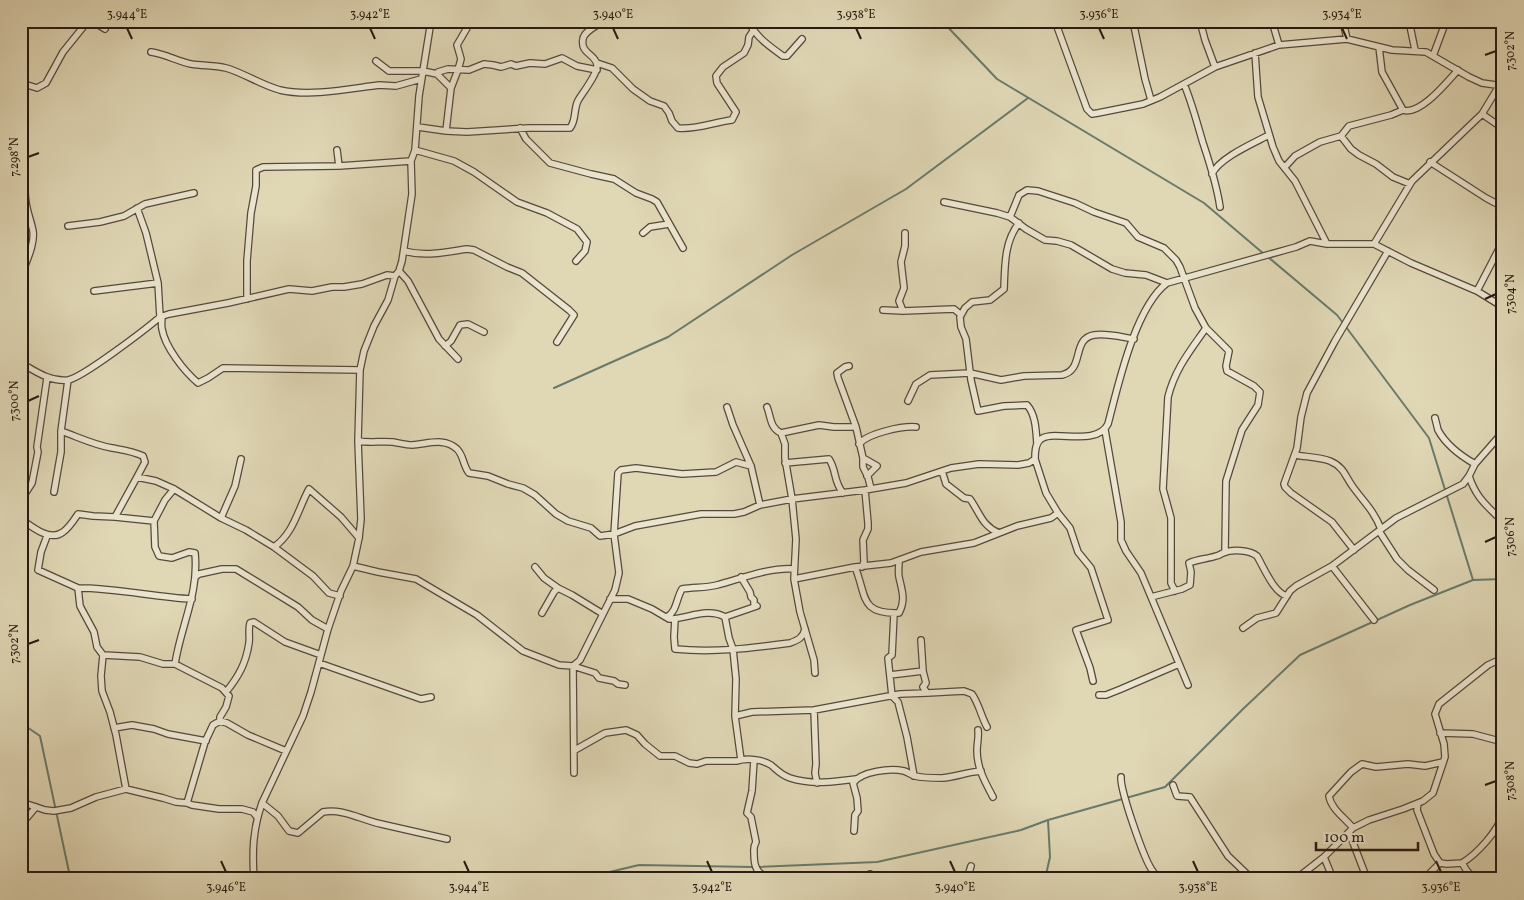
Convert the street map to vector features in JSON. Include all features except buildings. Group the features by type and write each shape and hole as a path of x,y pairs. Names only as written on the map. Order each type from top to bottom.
{"street":[{"path":"21,83 37,88 46,83 63,52 90,21 105,29"},
{"path":"254,879 253,837 257,817 306,708 328,629 353,566 359,538 361,519 358,441 360,370 364,351 374,326 388,300 404,251 412,194 411,161 416,150 422,79 431,21"},
{"path":"446,131 451,88 461,59 457,45 469,21"},
{"path":"418,127 467,132 520,128 570,128 573,124 578,99 588,87 597,70 597,63 594,58 587,54 582,40 585,34 603,21"},
{"path":"748,21 753,31 783,56 787,56 802,39"},
{"path":"1055,21 1088,112 1092,114 1143,104 1215,67 1279,45 1347,39 1392,50 1426,52 1482,83 1501,86"},
{"path":"1133,21 1144,78 1151,100"},
{"path":"1200,21 1215,67"},
{"path":"1272,21 1279,45"},
{"path":"1343,21 1347,39"},
{"path":"1409,21 1414,50"},
{"path":"1433,56 1446,21"},
{"path":"597,63 612,68 633,89 650,101 664,106 678,128 702,127 732,120 736,112 717,83 716,76 724,67 744,53 753,31"},
{"path":"1379,47 1382,72 1403,110"},
{"path":"151,52 177,61 226,68 279,90 298,92 380,85 390,87 422,79"},
{"path":"1255,53 1258,97 1269,135 1279,160 1295,181 1327,244"},
{"path":"436,74 448,69 474,68 484,64 493,64 501,68 511,64 516,66 530,63 545,64 562,58 577,66 597,70"},
{"path":"376,62 389,71 436,74 451,88"},
{"path":"1285,167 1295,156 1320,142 1341,136 1349,126 1403,110 1408,112 1417,109 1434,95 1458,70"},
{"path":"1374,244 1410,184 1430,162 1482,114 1501,86 1503,73"},
{"path":"1184,84 1218,193 1220,207"},
{"path":"1482,114 1498,126 1503,127"},
{"path":"520,128 526,139 550,163 614,179 657,202 683,248"},
{"path":"1212,174 1215,168 1222,162 1269,135"},
{"path":"1341,136 1351,149 1359,155 1376,164 1393,177 1410,184"},
{"path":"337,150 339,166"},
{"path":"416,150 454,161 474,172 517,202 547,213 577,228 588,242 585,251 576,261"},
{"path":"247,299 251,213 256,186 256,170 262,167 339,166 411,161"},
{"path":"1430,162 1503,207"},
{"path":"21,190 25,192 25,205 32,230 33,242 21,277"},
{"path":"1010,217 1019,195 1027,190 1038,191 1126,223 1138,237 1164,248 1176,260 1195,308 1206,328 1229,351 1227,371 1254,386 1260,392 1258,405 1242,430 1226,481 1225,552"},
{"path":"68,226 100,222 124,216 145,204 194,193"},
{"path":"944,202 998,212 1010,217 1026,230 1039,237 1070,245 1112,269 1146,276 1167,283"},
{"path":"137,208 146,233 158,283 162,329 168,344 190,376 198,383 223,368 360,370"},
{"path":"1019,223 1012,231 1008,240 1004,289 990,300 972,302 964,308 960,314 961,327 968,347 970,373 978,411 1004,406 1026,405 1032,411 1037,444 1034,459 1046,493 1070,528 1078,552 1091,568 1108,620 1076,630 1090,668 1092,681"},
{"path":"642,234 650,227 669,224"},
{"path":"903,311 899,301 904,288 901,262 905,246 905,233"},
{"path":"1037,444 1040,439 1046,437 1084,436 1099,434 1105,430 1125,360 1146,310 1159,289 1167,283 1183,278 1296,247 1310,241 1327,244 1374,244 1412,263 1477,291 1503,306"},
{"path":"1477,291 1503,241"},
{"path":"404,251 425,254 467,248 522,273 574,315 557,342"},
{"path":"1354,550 1332,522 1285,487 1284,484 1297,448 1300,418 1307,392 1335,340 1388,251"},
{"path":"21,363 47,378 68,380 88,369 161,317 289,289 312,291 344,287 397,274 408,281 439,340 458,359"},
{"path":"94,291 158,283"},
{"path":"883,310 954,309 960,314"},
{"path":"445,346 451,341 460,325 468,324 484,332"},
{"path":"1175,591 1171,583 1171,518 1163,489 1168,397 1172,383 1185,356 1206,328"},
{"path":"908,401 916,384 930,375 970,373 1001,380 1024,376 1067,374 1073,368 1078,358 1081,343 1085,338 1102,334 1134,339"},
{"path":"848,366 837,373 856,427 863,458 863,467 868,476 868,529 863,540 864,562 862,567"},
{"path":"21,500 32,483 38,452 37,447 47,378"},
{"path":"54,492 61,452 61,431 68,380"},
{"path":"727,407 751,466 760,505"},
{"path":"767,407 770,414 770,422 777,431 782,433 818,425 834,428 856,427"},
{"path":"1434,418 1438,430 1453,449 1475,464"},
{"path":"860,444 863,440 891,430 916,426"},
{"path":"1105,430 1121,522 1121,540 1141,573 1188,686"},
{"path":"61,431 86,441 111,448 133,451 143,456 145,462 115,517"},
{"path":"1243,628 1257,618 1276,613 1296,586 1332,566 1396,518 1463,484 1475,464 1503,432"},
{"path":"782,433 785,444 785,463 792,499 796,539 794,579 800,612 814,660 815,673"},
{"path":"358,441 370,443 393,442 412,445 449,443 459,450 465,468 469,473 488,476 523,488 568,522 591,528 600,536 614,534 635,526 701,514 734,514 760,505 792,499 906,483 951,468 979,464 1018,465 1028,463 1034,459"},
{"path":"1295,455 1329,461 1339,466 1376,517 1380,530 1397,560 1434,590"},
{"path":"863,458 877,466 868,476"},
{"path":"221,518 235,486 241,459"},
{"path":"785,463 830,460 838,487 843,493"},
{"path":"574,773 573,666 580,660 615,590 618,573 614,534 618,473 621,470 636,468 682,474 716,472 736,462 751,466"},
{"path":"942,471 946,484 964,498 970,499 982,520 991,530 999,533"},
{"path":"1469,476 1472,488 1481,501 1497,516"},
{"path":"137,477 156,481 174,489 221,518 274,547 313,576 329,592 340,596"},
{"path":"174,489 165,500 154,522 155,548 159,556 172,558 189,552 195,553 196,567 192,599 175,664"},
{"path":"274,547 290,532 301,502 309,489 341,517 359,538"},
{"path":"794,579 855,567 899,561 921,552 974,543 1017,526 1051,518 1058,513"},
{"path":"21,519 48,536 57,536 65,532 78,514 154,522"},
{"path":"48,536 41,552 38,570 78,588 192,599"},
{"path":"1151,597 1190,585 1191,572 1189,563 1197,559 1216,556 1225,552 1248,551 1253,552 1257,556 1281,595 1287,596"},
{"path":"855,567 868,605 878,612 894,614 899,613 904,603 898,576 899,561"},
{"path":"353,566 416,579 477,615 523,651 559,666 573,666 596,673 599,678 625,685"},
{"path":"1332,566 1374,620"},
{"path":"535,567 544,578 558,588 603,614"},
{"path":"667,617 673,614 682,589 716,586 741,577 783,568 794,569"},
{"path":"194,578 199,574 222,569 236,569 298,607 312,620 328,629"},
{"path":"610,599 628,599 652,608 669,619 709,613 718,613 725,616 757,606 754,604 754,600 741,577"},
{"path":"78,588 80,606 94,632 97,647 103,655 102,691 114,728 126,789"},
{"path":"542,613 558,588"},
{"path":"894,614 892,654 888,658 892,696 898,702 914,776"},
{"path":"725,616 729,638 734,649 736,679 735,716 741,760"},
{"path":"675,619 675,649 717,651 790,643 801,638 805,627"},
{"path":"226,692 243,668 250,641 248,632 250,623 254,622 285,642 321,655"},
{"path":"921,640 923,671 926,683 923,688 927,694"},
{"path":"103,655 140,657 163,664 175,664 222,688 229,696 220,721"},
{"path":"1296,879 1324,857 1351,830 1369,820 1418,803 1433,793 1445,757 1444,744 1435,714 1439,704 1488,665 1503,658"},
{"path":"319,663 421,699 431,696"},
{"path":"1099,695 1120,689 1179,664"},
{"path":"890,675 923,671"},
{"path":"735,716 752,712 814,710 910,693 927,694 964,691 972,694 987,727"},
{"path":"814,710 815,773 817,783"},
{"path":"187,803 206,740 213,725 220,721 286,751"},
{"path":"114,728 132,725 168,734 206,740"},
{"path":"575,750 605,733 626,730 637,735 660,756 675,756 688,764 706,761 737,762 741,760 756,760 770,764 781,774 790,778 817,783 856,779 871,772 878,773 890,770 906,772 914,776 942,778 958,777 970,772 981,771"},
{"path":"978,730 977,751 981,771 993,797"},
{"path":"1440,733 1473,734 1503,742"},
{"path":"754,760 752,791 747,813 751,817 756,842 754,846 754,864 761,874 768,879"},
{"path":"1367,879 1351,830 1336,810 1329,796 1351,772 1362,764 1376,767 1408,764 1425,766 1443,762"},
{"path":"1503,776 1500,782 1503,804"},
{"path":"1121,777 1126,802 1146,858 1152,871 1160,879"},
{"path":"854,831 855,815 858,811 853,783 856,779"},
{"path":"1173,785 1177,796 1190,797 1228,856 1252,879"},
{"path":"21,802 54,811 71,808 96,796 126,789 192,805 219,809 242,809 253,812 257,817"},
{"path":"262,803 278,816 289,831 298,833 323,812 328,811 348,814 378,824 447,839"},
{"path":"1418,803 1417,810 1434,854 1440,863 1447,864 1462,863 1472,857 1492,834 1503,814"},
{"path":"21,828 36,807"},
{"path":"1324,857 1333,879"},
{"path":"1430,879 1430,873 1440,863"},
{"path":"1462,863 1466,871 1475,879"},
{"path":"967,879 971,866"}],"waterway":[{"path":"942,21 997,79 1204,203 1264,254"},
{"path":"554,388 668,337 792,255 906,189 1028,98"},
{"path":"1268,257 1337,315 1343,323"},
{"path":"1346,327 1429,438 1473,580"},
{"path":"758,867 877,862 1021,830 1048,820 1165,787 1300,655 1410,605 1473,580 1503,579"},
{"path":"21,723 40,736 69,872 73,879"},
{"path":"1045,879 1050,857 1048,820"},
{"path":"580,879 639,865 753,867"}]}
